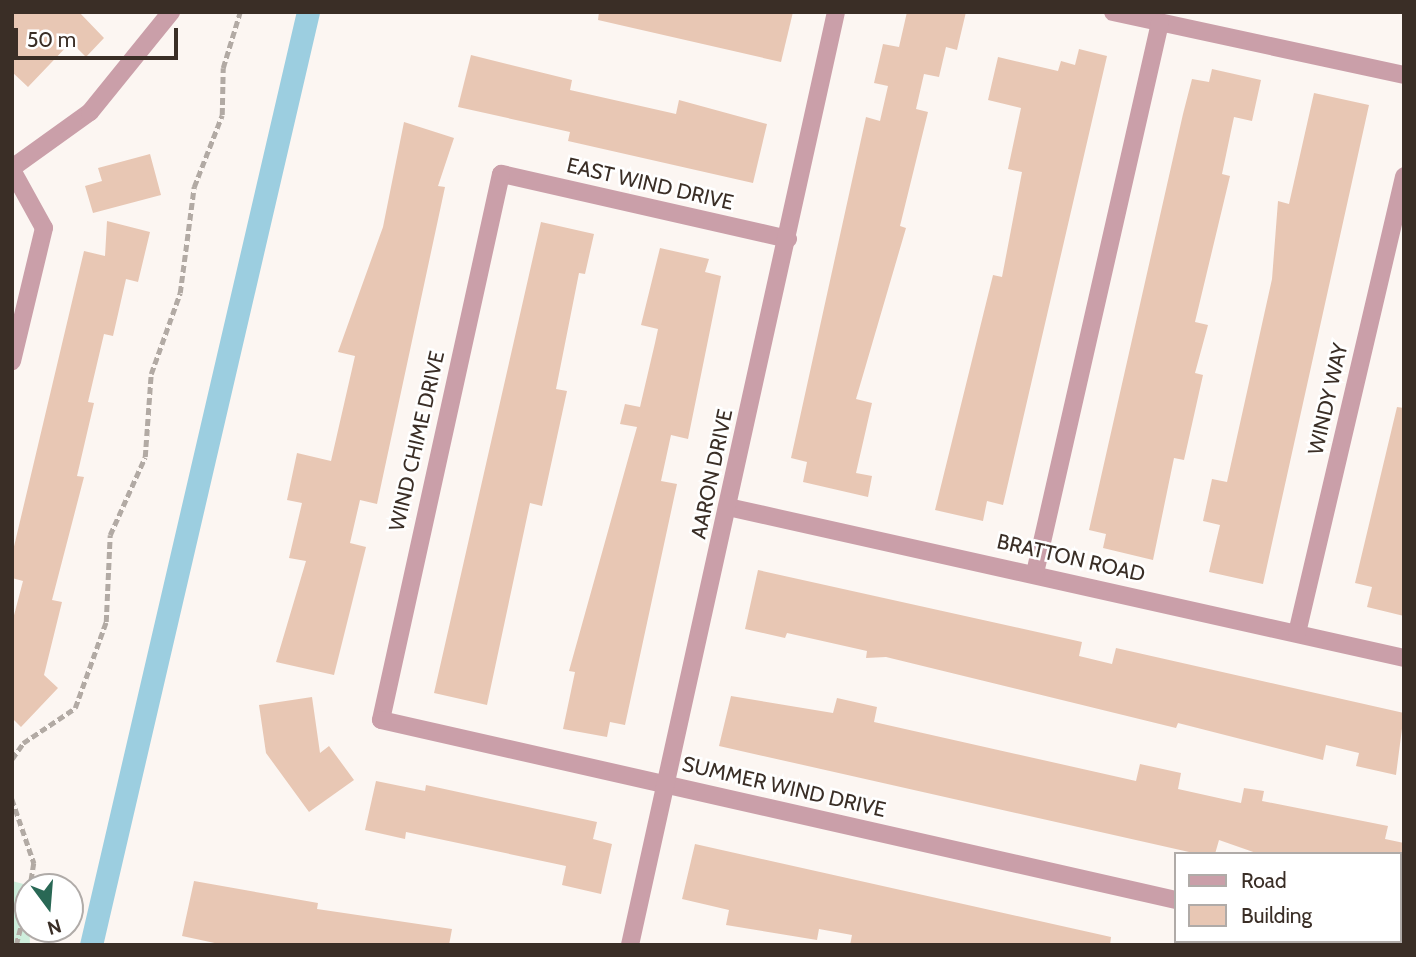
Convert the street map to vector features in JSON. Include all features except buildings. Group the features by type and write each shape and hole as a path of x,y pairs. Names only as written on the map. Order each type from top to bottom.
{"street":[{"path":"12,362 44,228 12,169 90,112 171,12"},
{"name":"AARON DRIVE","path":"630,945 836,12"},
{"path":"1113,12 1404,75"},
{"path":"1035,573 1160,23"},
{"name":"EAST WIND DRIVE","path":"502,174 788,239"},
{"name":"WIND CHIME DRIVE","path":"381,720 502,174"},
{"name":"WINDY WAY","path":"1297,634 1404,176"},
{"name":"BRATTON ROAD","path":"728,507 1035,573 1404,658"},
{"name":"SUMMER WIND DRIVE","path":"381,720 1174,900"}],"path":[{"path":"12,759 23,743 75,708 106,622 110,535 145,457 150,374 180,293 194,187 222,115 223,68 240,12"},
{"path":"12,799 34,863 32,873"}],"green space":[{"path":"12,881 14,943 30,945 12,945"}],"waterway":[{"path":"91,945 308,12"}]}
